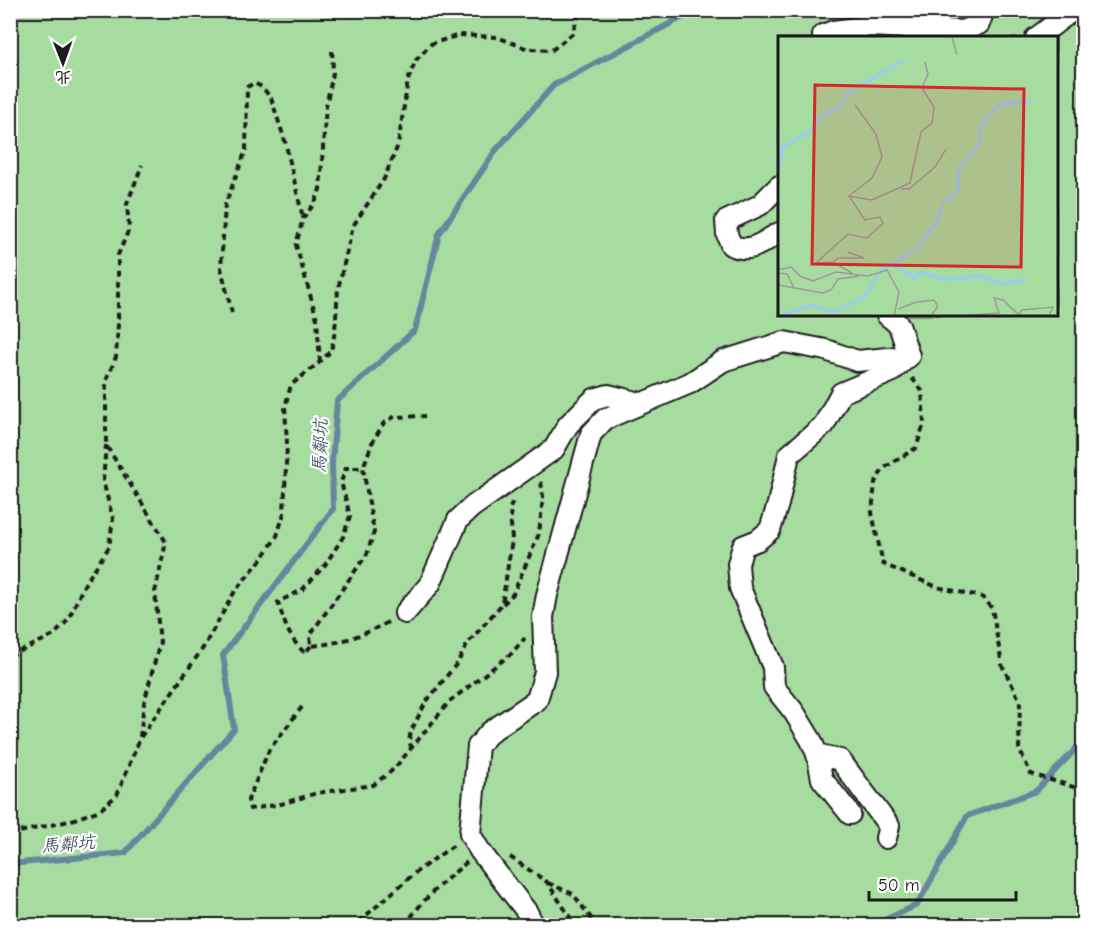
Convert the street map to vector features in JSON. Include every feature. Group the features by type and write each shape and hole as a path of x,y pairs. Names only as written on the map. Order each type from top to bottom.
{"street":[{"path":"823,36 834,31 870,26 962,31 979,24 984,10"},
{"path":"1039,36 1073,10"},
{"path":"778,187 760,205 726,221 731,245 741,250 753,248 778,234"},
{"path":"888,316 899,325 909,356"},
{"path":"534,926 527,912 475,843 478,746 490,732 537,700 545,672 543,617 547,595 591,434 604,419 690,383 723,361 784,342 826,350 857,361 909,356"},
{"path":"850,814 822,779 817,754 811,740 794,712 774,687 772,667 740,588 738,564 743,546 758,540 770,530 789,455 824,425 841,393 891,372 909,356"},
{"path":"405,613 430,584 458,520 472,507 554,448 568,425 594,399 608,395 640,403"},
{"path":"817,754 840,760 889,826 886,838"}],"path":[{"path":"10,834 69,821 100,810 117,795 140,738 203,648 235,591 264,556 277,536 284,513 287,443 285,407 291,385 331,351 339,289 353,226 384,179 398,145 408,80 416,60 431,44 459,34 497,37 528,49 552,50 572,34 580,10"},
{"path":"320,362 317,319 296,245 303,218 315,203 320,189 326,106 333,73 332,48"},
{"path":"232,313 221,268 225,205 246,150 247,87 254,83 262,87 271,98 285,141 303,218"},
{"path":"10,656 54,635 68,620 84,585 109,547 113,519 103,482 106,445 106,381 116,357 118,255 129,230 127,204 142,165"},
{"path":"891,372 910,375 922,391 924,424 916,448 884,468 875,482 872,513 883,564 936,587 982,597 992,608 1002,665 1020,701 1019,749 1031,774 1083,790"},
{"path":"311,646 310,635 367,554 374,532 363,468 372,443 383,424 394,417 425,416"},
{"path":"106,445 166,542 155,592 160,642 144,703 140,738"},
{"path":"412,749 409,741 411,731 426,702 458,662 468,643 513,594 539,534 543,497 539,459"},
{"path":"363,468 346,468 341,482 350,516 343,537 325,565 302,590 278,602 287,631 296,645 305,653 311,646 335,644 364,635 405,613"},
{"path":"502,604 512,540 510,508 514,498"},
{"path":"302,707 269,750 248,800 250,809 281,804 317,794 373,785 394,769 450,701 511,654 543,617"},
{"path":"405,926 416,908 475,843"},
{"path":"349,926 362,919 416,872 475,843 497,848 547,882 573,894 597,926"},
{"path":"547,882 576,926"}],"green space":[{"path":"11,11 1083,11 1083,925 11,925"}],"waterway":[{"name":"馬鄰坑","path":"10,864 125,853 234,729 223,655 333,509 332,461 337,401 415,330 439,234 496,150 554,85 696,10"},
{"path":"871,926 917,905 967,816 1036,791 1084,740"}]}
